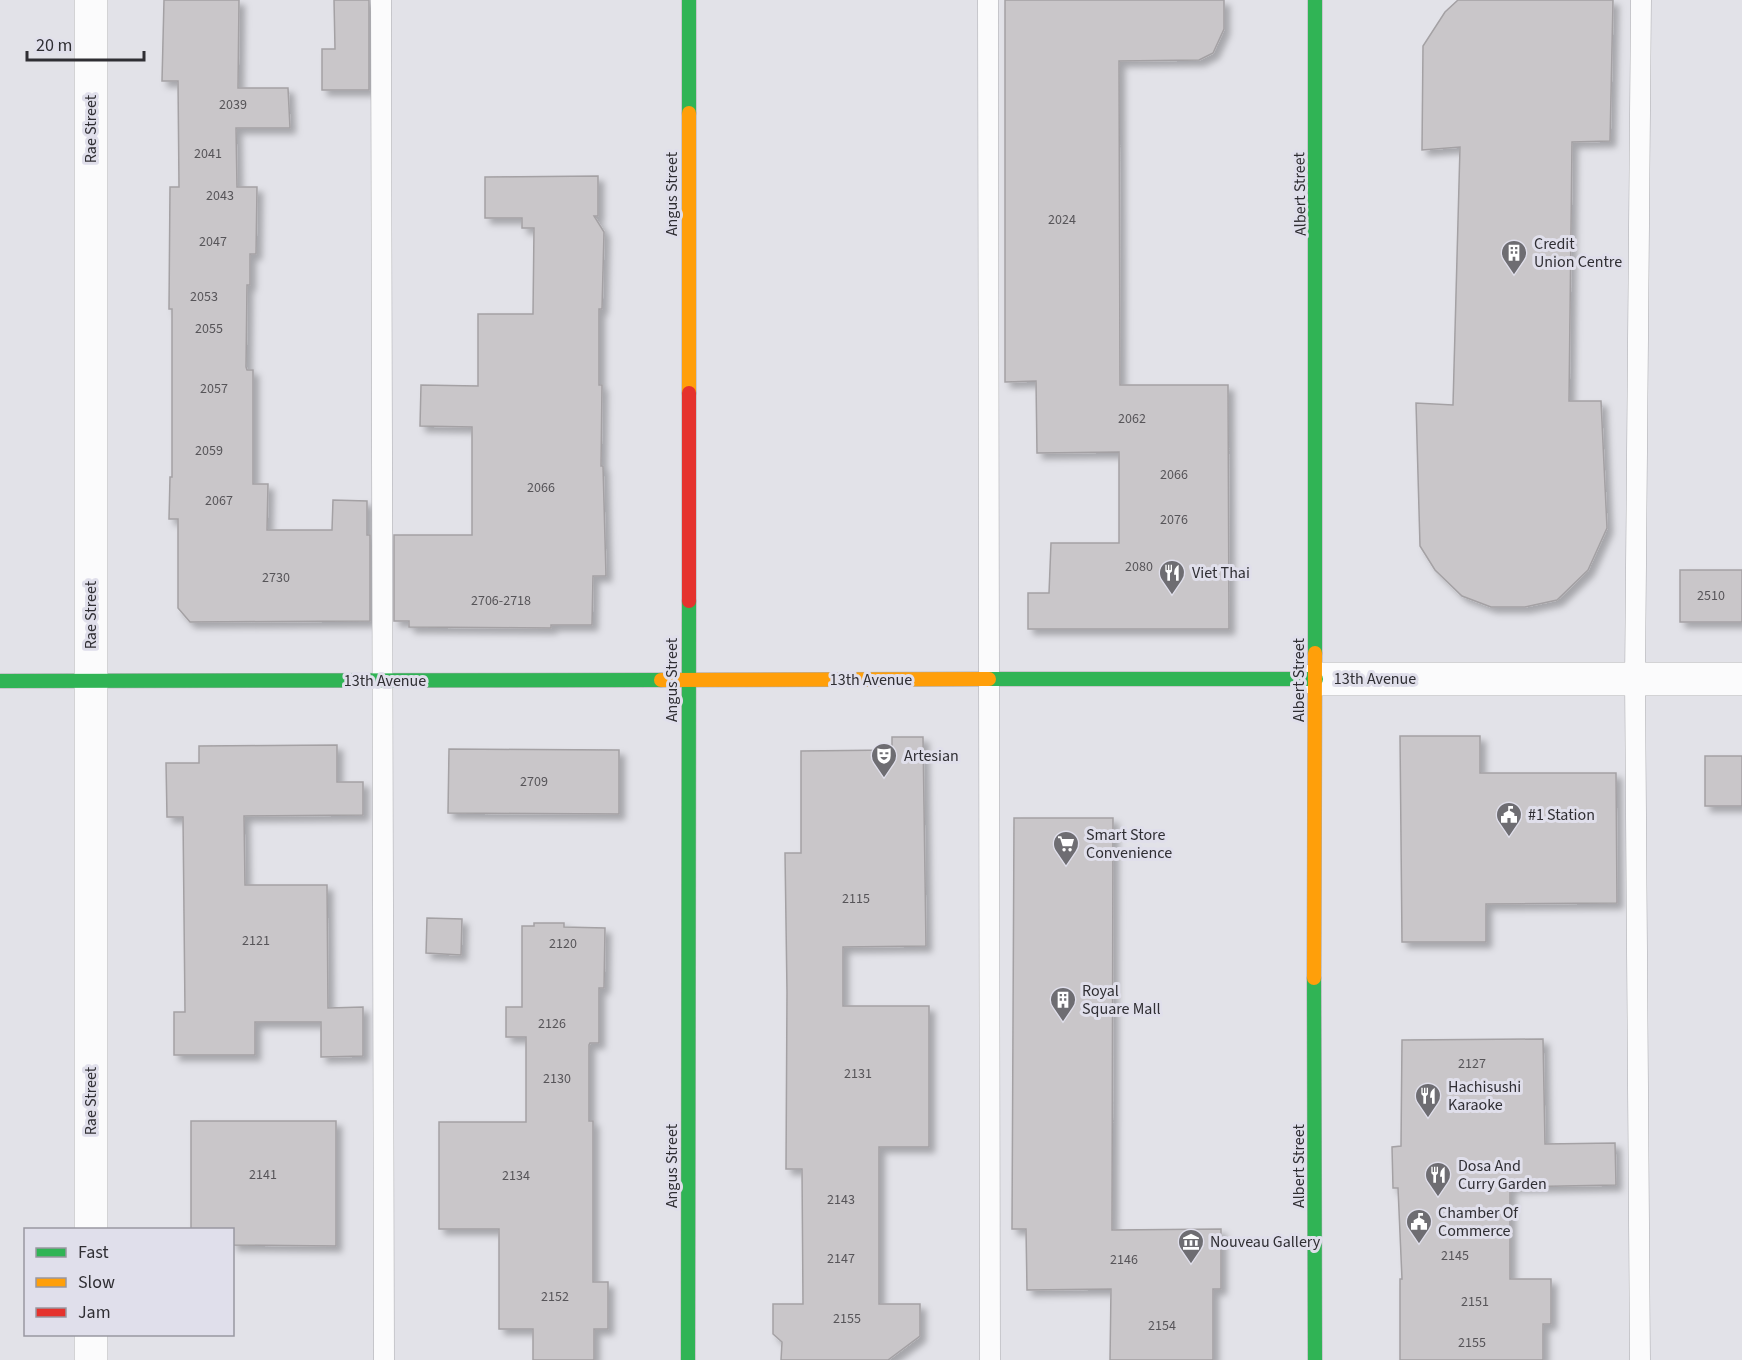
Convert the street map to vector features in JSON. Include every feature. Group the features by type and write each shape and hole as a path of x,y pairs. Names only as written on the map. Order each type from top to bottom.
{"street":[{"name":"Rae Street","path":"91,0 91,1228"},
{"name":"Angus Street","path":"688,1360 689,0"},
{"name":"Albert Street","path":"1315,0 1317,252 1314,804 1315,1360"},
{"name":"13th Avenue","path":"0,681 1742,679"},
{"path":"91,1336 91,1360"}],"lane":[{"path":"381,0 384,1360"},
{"path":"988,0 990,1360"},
{"path":"1640,1360 1635,679 1641,0"}],"building":[{"path":"164,0 239,0 238,88 288,88 290,128 236,128 237,187 257,187 256,254 250,254 250,285 247,285 246,367 247,370 253,370 253,484 268,484 267,530 332,530 333,500 367,501 367,535 370,535 370,621 190,622 178,608 178,519 169,519 170,477 172,477 172,309 169,309 170,187 179,187 178,81 162,81"},
{"path":"334,0 369,0 369,90 322,90 322,49 335,49"},
{"path":"1005,0 1224,0 1224,29 1213,53 1199,60 1119,61 1120,385 1228,385 1229,629 1028,629 1028,593 1049,593 1051,543 1119,543 1119,452 1037,453 1036,381 1005,382"},
{"name":"Credit Union Centre","path":"1458,0 1613,0 1610,141 1572,142 1569,401 1601,401 1607,528 1588,570 1557,600 1525,607 1491,607 1462,596 1435,570 1420,546 1416,403 1453,405 1460,147 1422,150 1423,46 1445,12"},
{"path":"598,176 598,216 594,216 604,232 602,309 599,309 599,385 602,385 601,466 603,466 606,576 593,576 592,625 551,625 551,628 409,627 409,621 394,621 394,535 472,535 472,427 420,426 421,385 478,386 478,314 533,314 534,228 522,228 522,218 485,218 485,177"},
{"path":"1680,570 1742,570 1742,622 1680,622"},
{"name":"#1 Station","path":"1400,736 1480,736 1480,773 1616,773 1617,903 1486,904 1486,942 1402,942"},
{"path":"892,737 923,737 926,946 843,947 843,1006 929,1006 929,1147 879,1147 879,1304 920,1304 920,1336 888,1360 781,1360 782,1342 773,1334 773,1304 803,1304 802,1169 786,1169 785,853 801,853 801,751 892,750"},
{"path":"337,745 337,782 363,782 363,815 244,816 245,885 327,885 328,1008 363,1007 363,1056 321,1057 321,1022 255,1022 255,1055 174,1055 174,1012 185,1012 183,817 167,817 166,763 199,763 199,746"},
{"path":"449,749 619,750 619,814 448,813"},
{"path":"1705,756 1742,756 1742,806 1705,806"},
{"name":"Royal Square Mall","path":"1014,818 1113,818 1112,1230 1221,1229 1221,1289 1213,1289 1213,1360 1110,1360 1111,1289 1027,1290 1026,1229 1012,1229"},
{"path":"427,918 462,919 461,955 426,953"},
{"path":"534,923 564,923 564,927 605,928 604,988 599,988 599,1043 589,1045 589,1121 593,1121 593,1282 608,1282 608,1329 594,1329 594,1360 533,1360 533,1329 499,1329 499,1229 439,1229 439,1122 526,1122 526,1037 506,1037 506,1007 522,1007 522,926 534,926"},
{"path":"1543,1039 1545,1144 1615,1143 1616,1185 1510,1187 1510,1279 1551,1279 1551,1324 1543,1324 1543,1360 1400,1360 1400,1279 1402,1279 1398,1188 1393,1188 1392,1147 1401,1146 1402,1040"},
{"path":"191,1121 336,1121 336,1246 234,1245 234,1228 191,1228"}],"traffic: fast":[{"path":"689,0 689,113"},
{"path":"1315,0 1315,653"},
{"path":"688,1360 689,601"},
{"path":"989,679 1316,679"},
{"path":"0,681 661,680"},
{"path":"1314,978 1315,1360"}],"traffic: slow":[{"path":"689,113 689,393"},
{"path":"1314,978 1315,653"},
{"path":"661,680 989,679"}],"traffic: jam":[{"path":"689,393 689,601"}],"place":[{"name":"Credit Union Centre","path":"1514,276"},
{"name":"Viet Thai","path":"1172,596"},
{"name":"Artesian","path":"884,779"},
{"name":"#1 Station","path":"1509,838"},
{"name":"Smart Store Convenience","path":"1066,867"},
{"name":"Royal Square Mall","path":"1063,1023"},
{"name":"Hachisushi Karaoke","path":"1428,1119"},
{"name":"Dosa And Curry Garden","path":"1438,1198"},
{"name":"Chamber Of Commerce","path":"1419,1245"},
{"name":"Nouveau Gallery","path":"1191,1265"}]}
